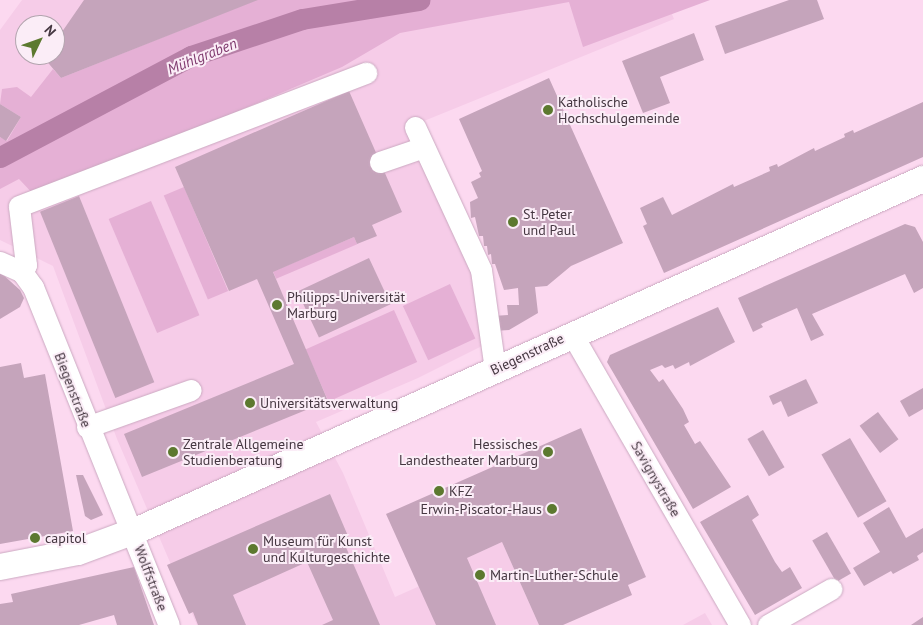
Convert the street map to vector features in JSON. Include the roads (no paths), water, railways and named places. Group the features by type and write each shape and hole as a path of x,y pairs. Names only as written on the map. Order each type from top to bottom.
{"main road":[{"name":"Biegenstraße","path":"0,567 78,552 132,532 572,334 921,184"}],"street":[{"path":"0,262 22,272 26,265 19,206 366,73"},
{"path":"415,127 481,270 495,369"},
{"path":"380,162 424,147"},
{"name":"Biegenstraße","path":"22,272 33,287 87,427 132,532"},
{"name":"Savignystraße","path":"572,334 740,625"},
{"path":"87,427 191,390"},
{"name":"Wolffstraße","path":"132,532 169,625"},
{"path":"768,625 831,589"}],"waterway":[{"name":"Mühlgraben","path":"0,157 191,56 302,19 419,0"}],"place":[{"name":"Katholische Hochschulgemeinde","path":"548,110"},
{"name":"St. Peter und Paul","path":"513,222"},
{"name":"Philipps-Universität Marburg","path":"277,305"},
{"name":"Universitätsverwaltung","path":"250,403"},
{"name":"Zentrale Allgemeine Studienberatung","path":"173,452"},
{"name":"Hessisches Landestheater Marburg","path":"548,452"},
{"name":"KFZ","path":"439,491"},
{"name":"Erwin-Piscator-Haus","path":"552,509"},
{"name":"capitol","path":"35,538"},
{"name":"Museum für Kunst und Kulturgeschichte","path":"253,549"},
{"name":"Martin-Luther-Schule","path":"480,575"}]}
